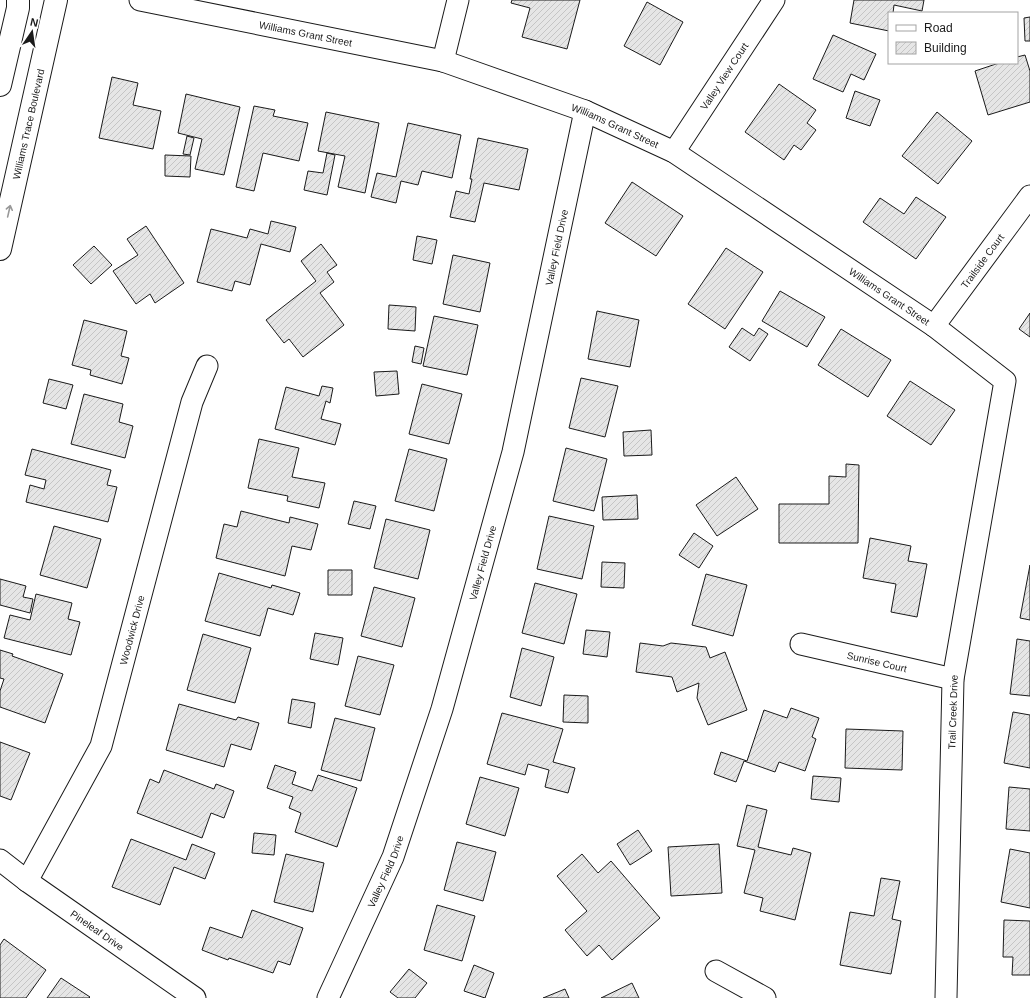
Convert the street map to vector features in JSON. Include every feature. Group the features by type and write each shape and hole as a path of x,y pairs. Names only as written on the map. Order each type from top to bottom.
{"main road":[{"path":"0,85 18,8 18,0"},
{"name":"Williams Trace Boulevard","path":"0,249 56,0"}],"street":[{"name":"Williams Grant Street","path":"140,0 443,61 585,111 674,152 934,326 1005,381 1000,406"},
{"path":"443,61 458,0"},
{"name":"Valley View Court","path":"674,152 774,0"},
{"name":"Valley Field Drive","path":"328,998 393,857 442,709 513,452 585,111"},
{"name":"Trailside Court","path":"934,326 1030,196"},
{"name":"Woodwick Drive","path":"27,881 101,746 192,402 207,366"},
{"name":"Trail Creek Drive","path":"946,998 953,679 1000,406"},
{"name":"Sunrise Court","path":"801,644 953,679"},
{"name":"Pineleaf Drive","path":"0,860 27,881 195,998"},
{"path":"716,971 765,998"}],"building":[{"path":"512,0 580,0 567,49 522,37 530,8 511,3"},
{"path":"854,0 924,0 922,11 894,5 893,12 888,12 888,31 850,23"},
{"path":"647,2 683,22 660,65 624,46"},
{"path":"1030,17 1030,41 1025,41 1024,18"},
{"path":"833,35 876,54 864,80 851,74 843,92 813,79"},
{"path":"1025,55 1030,71 1030,102 988,115 975,71 996,64 1018,64 1018,57"},
{"path":"112,77 138,83 133,105 161,111 153,149 99,138"},
{"path":"779,84 816,110 807,123 816,130 801,150 794,145 784,160 745,132"},
{"path":"855,91 880,100 870,126 846,118"},
{"path":"186,94 240,107 224,175 195,169 202,139 178,133"},
{"path":"254,106 275,110 273,116 308,123 299,161 263,153 254,191 236,187"},
{"path":"326,112 379,123 365,193 338,187 345,156 318,151"},
{"path":"937,112 972,141 938,184 902,156"},
{"path":"408,123 461,135 452,178 422,171 418,185 401,181 396,203 371,197 377,173 396,177"},
{"path":"187,136 194,138 190,155 183,154"},
{"path":"478,138 528,149 519,190 484,183 475,222 450,217 456,191 469,194 472,179 470,179"},
{"path":"327,153 335,155 327,195 304,190 308,171 323,173"},
{"path":"165,155 191,156 190,177 165,176"},
{"path":"632,182 683,216 656,256 605,223"},
{"path":"916,197 946,217 916,259 863,222 880,198 904,214"},
{"path":"271,221 296,227 290,252 261,244 250,285 235,281 232,291 197,282 211,229 247,238 250,229 268,234"},
{"path":"146,226 184,283 155,303 150,294 136,304 113,271 138,255 127,239"},
{"path":"417,236 437,240 432,264 413,260"},
{"path":"321,244 337,265 327,272 334,282 320,293 344,325 303,357 289,339 284,343 266,320 316,281 301,261"},
{"path":"94,246 112,265 91,284 73,265"},
{"path":"726,248 763,272 725,329 688,304"},
{"path":"453,255 490,263 480,312 443,304"},
{"path":"780,291 825,317 807,347 762,321"},
{"path":"389,305 416,307 415,331 388,329"},
{"path":"597,311 639,320 630,367 588,359"},
{"path":"1030,313 1030,337 1019,329"},
{"path":"434,316 478,325 467,375 423,366"},
{"path":"84,320 127,331 121,356 129,358 122,384 90,375 91,370 72,365"},
{"path":"742,328 754,336 759,328 768,334 750,361 729,347"},
{"path":"841,329 891,360 868,397 818,365"},
{"path":"415,346 424,348 421,364 412,362"},
{"path":"397,371 399,394 376,396 374,372"},
{"path":"581,378 618,386 605,437 569,428"},
{"path":"49,379 73,385 66,409 43,403"},
{"path":"910,381 955,410 931,445 887,416"},
{"path":"422,384 462,394 449,444 409,434"},
{"path":"322,386 333,388 330,403 326,401 321,419 341,424 335,445 275,429 286,387 319,396"},
{"path":"84,394 123,404 119,422 133,426 125,458 71,444"},
{"path":"651,430 652,455 624,456 623,432"},
{"path":"259,439 299,448 292,477 325,483 319,508 287,501 288,496 248,488"},
{"path":"566,448 607,459 594,511 553,501"},
{"path":"32,449 111,470 107,485 117,487 108,522 26,502 30,485 44,489 46,480 25,475"},
{"path":"409,449 447,459 434,511 395,501"},
{"path":"846,464 859,465 858,543 779,543 779,504 829,504 829,476 846,477"},
{"path":"736,477 758,509 717,536 696,505"},
{"path":"637,495 638,519 603,520 602,497"},
{"path":"354,501 376,506 370,529 348,524"},
{"path":"241,511 289,523 290,517 318,524 311,550 292,546 285,576 216,558 224,524 237,527"},
{"path":"549,516 594,526 582,579 537,569"},
{"path":"386,519 430,530 418,579 374,568"},
{"path":"54,526 101,539 87,588 40,575"},
{"path":"694,533 713,546 699,568 679,555"},
{"path":"870,538 911,546 908,561 927,564 917,617 891,612 896,584 863,578"},
{"path":"602,562 625,563 624,588 601,587"},
{"path":"1030,565 1030,620 1020,618"},
{"path":"328,570 352,570 352,595 328,595"},
{"path":"219,573 271,588 272,585 300,593 293,615 268,608 260,636 205,621"},
{"path":"706,574 747,585 733,636 692,625"},
{"path":"0,579 26,586 23,597 33,599 30,613 0,605"},
{"path":"535,583 577,594 564,644 522,633"},
{"path":"374,587 415,598 402,647 361,636"},
{"path":"36,594 72,603 68,619 80,622 71,655 4,638 10,615 30,620"},
{"path":"586,630 610,632 607,657 583,654"},
{"path":"315,633 343,638 338,665 310,659"},
{"path":"203,634 251,648 235,703 187,690"},
{"path":"1017,639 1030,641 1030,696 1010,694"},
{"path":"640,643 663,646 671,643 706,647 710,658 725,652 747,710 708,725 697,698 699,683 677,692 672,677 636,672"},
{"path":"522,648 554,657 541,706 510,697"},
{"path":"0,650 13,654 12,656 63,674 45,723 0,707 0,691 4,679 0,678"},
{"path":"358,656 394,665 380,715 345,706"},
{"path":"564,695 588,696 588,723 563,722"},
{"path":"292,699 315,703 311,728 288,723"},
{"path":"179,704 236,720 238,717 259,723 251,750 231,744 224,767 166,750"},
{"path":"791,708 819,718 812,737 816,739 805,771 779,762 775,772 744,761 736,782 714,774 721,752 747,761 764,710 787,718"},
{"path":"1013,712 1030,715 1030,768 1004,763"},
{"path":"502,713 563,729 553,762 575,768 568,793 545,787 549,770 528,764 525,775 487,764"},
{"path":"335,718 375,728 361,781 321,770"},
{"path":"846,729 903,731 902,770 845,768"},
{"path":"0,742 30,753 11,800 0,796"},
{"path":"275,765 296,772 292,784 312,791 318,775 357,788 337,847 295,832 301,813 289,808 293,797 267,788"},
{"path":"164,770 214,789 216,784 234,791 224,818 211,813 202,838 137,813 150,779 159,783"},
{"path":"813,776 841,778 839,802 811,799"},
{"path":"480,777 519,788 505,836 466,824"},
{"path":"1009,787 1030,789 1030,831 1006,829"},
{"path":"747,805 767,810 758,847 791,855 793,848 811,853 795,920 760,911 763,898 744,893 755,850 737,846"},
{"path":"638,830 652,851 630,865 617,844"},
{"path":"254,833 276,835 274,855 252,853"},
{"path":"131,839 186,860 192,844 215,853 205,879 174,867 160,905 112,887"},
{"path":"457,842 496,852 483,901 444,890"},
{"path":"719,844 722,893 671,896 668,847"},
{"path":"1010,849 1030,853 1030,908 1001,902"},
{"path":"286,854 324,863 313,912 274,902"},
{"path":"582,854 598,873 611,861 660,918 612,960 599,945 587,956 565,930 587,911 557,876"},
{"path":"881,878 900,881 892,919 901,921 891,974 840,965 850,912 874,916"},
{"path":"437,905 475,916 462,961 424,950"},
{"path":"252,910 303,928 290,965 278,961 273,973 229,958 228,960 202,950 210,927 242,938"},
{"path":"1004,920 1030,921 1030,975 1012,975 1013,957 1003,957"},
{"path":"4,939 46,970 26,998 0,998 0,945"},
{"path":"474,965 494,973 485,998 464,991"},
{"path":"409,969 427,983 415,998 398,998 390,992"},
{"path":"61,978 90,997 47,998"},
{"path":"632,983 639,998 601,998"},
{"path":"565,989 569,998 543,998"}]}
